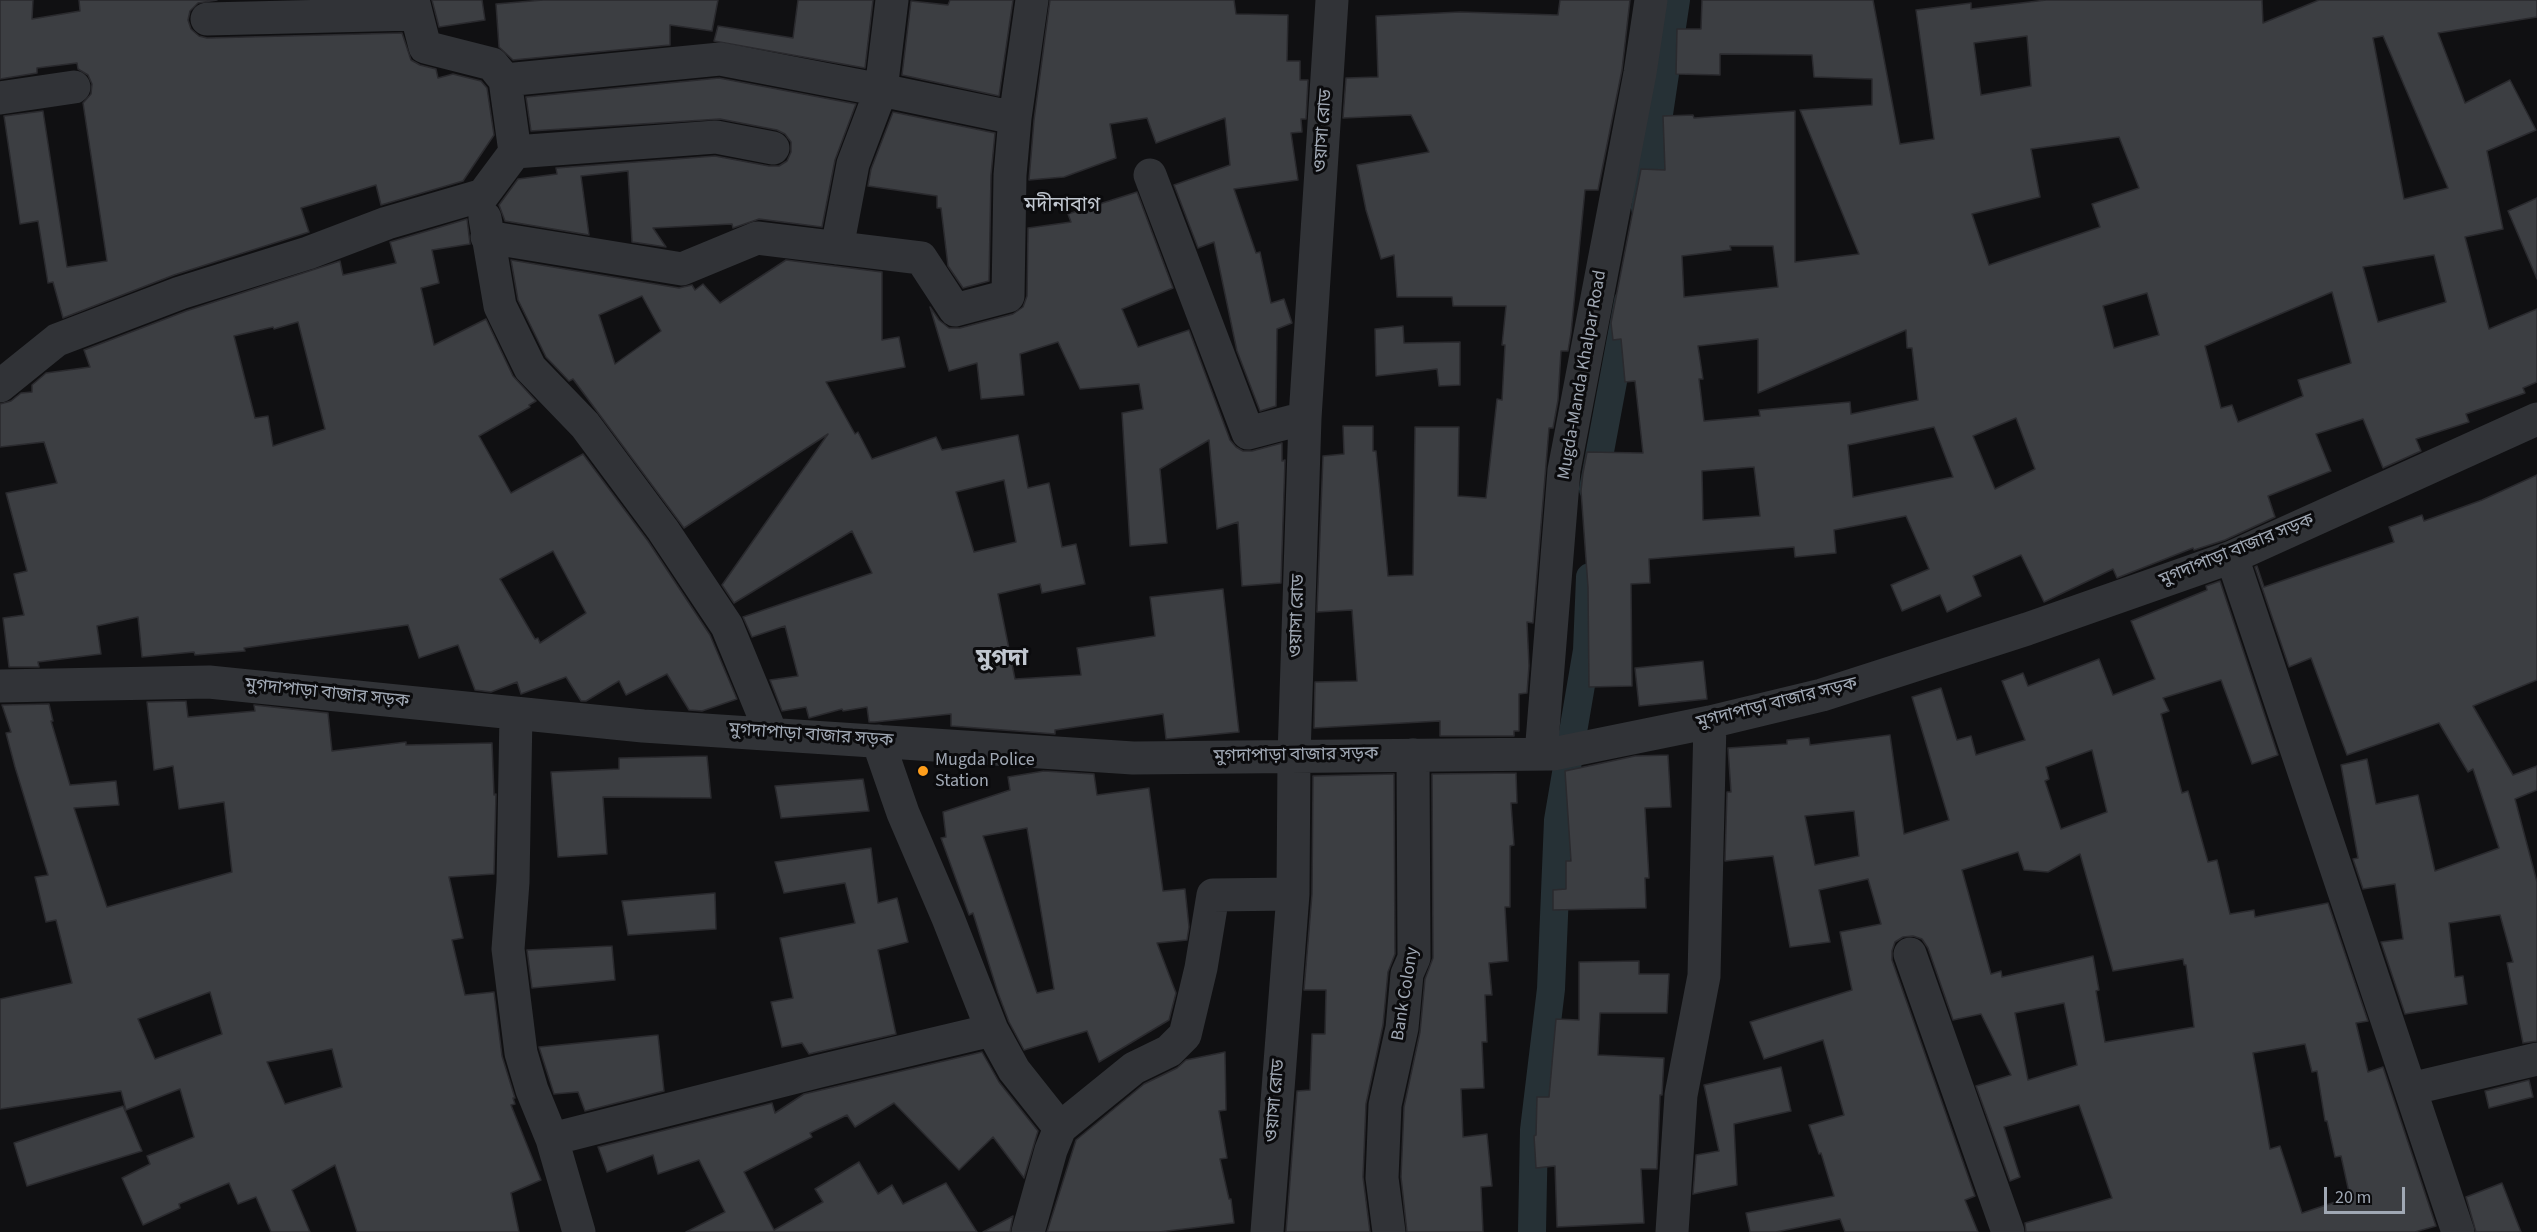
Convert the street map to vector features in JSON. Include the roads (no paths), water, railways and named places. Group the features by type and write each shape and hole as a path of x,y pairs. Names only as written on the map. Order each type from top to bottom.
{"street":[{"path":"837,248 853,164 881,90 892,0"},
{"path":"487,237 682,269 757,238 921,258 955,310 1008,297 1010,175 1014,118 1032,0"},
{"name":"ওয়াসা রোড","path":"1267,1232 1293,894 1294,756 1305,418 1332,0"},
{"name":"Mugda-Manda Khalpar Road","path":"1547,754 1564,470 1640,73 1651,0"},
{"path":"0,386 57,340 180,293 308,254 387,223 483,195 515,152 505,80 492,64 426,47 414,7 207,20"},
{"path":"505,80 720,59 1014,118"},
{"path":"0,98 74,87"},
{"path":"515,152 716,137 773,148"},
{"path":"1150,175 1248,433 1305,418"},
{"path":"483,195 487,237 500,306 530,368 585,425 663,530 727,627 771,733"},
{"name":"মুগদাপাড়া বাজার সড়ক","path":"0,686 209,682 643,726 1133,758 1547,754 1710,722 1845,687 2027,629 2232,557 2537,419"},
{"path":"2232,557 2458,1232"},
{"path":"516,713 513,882 508,949 521,1053 532,1090 552,1139 579,1232"},
{"path":"1672,1232 1681,1095 1704,976 1710,722"},
{"path":"878,741 903,813 992,1030 1014,1070 1060,1128"},
{"name":"Bank Colony","path":"1389,1232 1382,1178 1385,1105 1402,1028 1407,974 1414,958 1413,754"},
{"path":"1028,1232 1051,1150 1060,1128 1134,1068 1169,1051 1185,1035 1202,968 1213,895 1293,894"},
{"path":"1910,954 2008,1232"},
{"path":"552,1139 992,1030"},
{"path":"2410,1089 2537,1059"}],"waterway":[{"path":"1645,208 1676,0"},
{"path":"1593,489 1628,301"},
{"path":"1532,1232 1534,1130 1551,989 1558,820 1587,650 1590,577"}],"place":[{"name":"Mugda Police Station","path":"923,771"}],"district":[{"name":"মদীনাবাগ","path":"1062,207"},
{"name":"মুগদা","path":"1002,660"}]}
